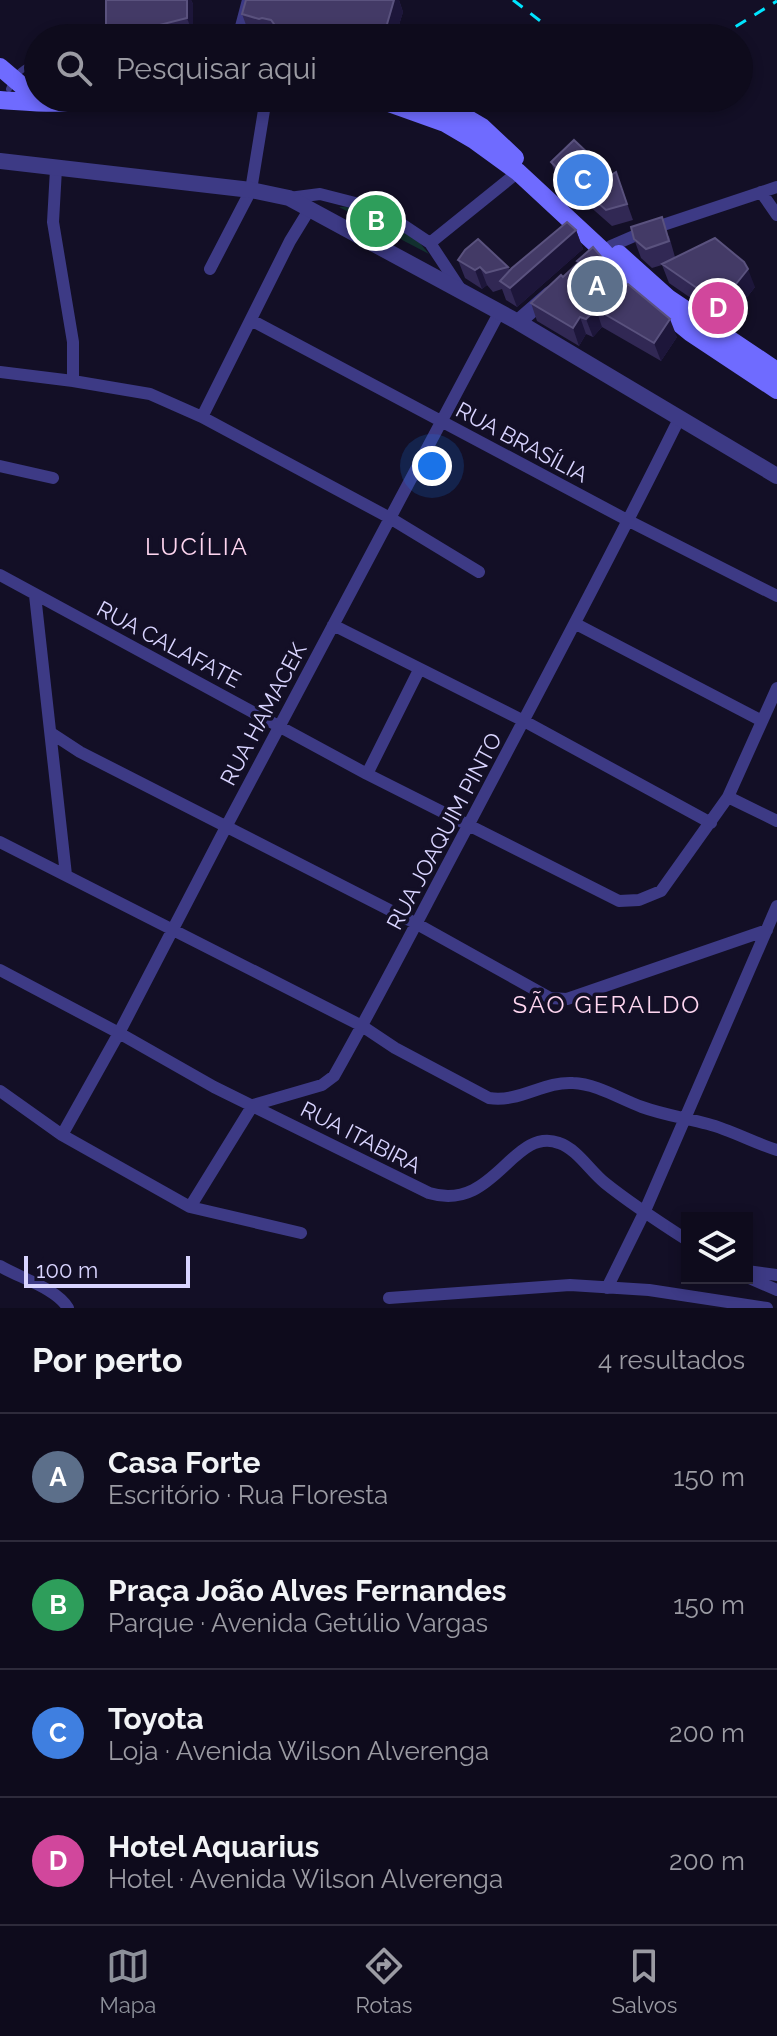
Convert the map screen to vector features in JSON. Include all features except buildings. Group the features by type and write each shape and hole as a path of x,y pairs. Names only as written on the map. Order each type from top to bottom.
{"main road":[{"path":"414,112 445,123 518,172 636,288 691,333 777,390"},
{"path":"456,112 482,127 590,225 600,252 777,371"}],"street":[{"path":"242,24 248,0"},
{"path":"210,269 251,190 264,112"},
{"path":"0,161 251,190 289,198 518,322 777,476"},
{"path":"56,169 53,222 73,342 73,381"},
{"path":"430,243 518,172"},
{"path":"600,252 648,230 777,187"},
{"path":"761,192 777,215"},
{"path":"289,198 320,194 363,205 400,223 430,243 463,292"},
{"path":"202,417 290,241 309,210"},
{"path":"518,322 565,281"},
{"name":"RUA HAMACEK","path":"62,1135 119,1033 499,313"},
{"name":"RUA BRASÍLIA","path":"251,320 777,596"},
{"path":"0,372 150,394 202,417 390,518 479,572"},
{"name":"RUA JOAQUIM PINTO","path":"253,1105 322,1085 334,1076 576,624 679,419"},
{"path":"0,466 53,478"},
{"name":"RUA CALAFATE","path":"0,575 367,774 619,901 639,900 661,891 711,823"},
{"path":"35,595 66,875"},
{"path":"576,624 762,721"},
{"path":"333,625 524,721 711,823 728,797 777,688"},
{"path":"367,774 419,670"},
{"path":"51,733 80,752 417,924 550,998 567,999 767,930"},
{"path":"728,797 777,821"},
{"path":"0,842 362,1026 395,1048 489,1098 519,1097 562,1083 576,1083 644,1108 710,1124 777,1150"},
{"path":"607,1288 644,1213 777,906"},
{"name":"RUA ITABIRA","path":"0,970 214,1087 429,1193 444,1198 478,1189 531,1142 546,1140 561,1143 602,1181 681,1236"},
{"path":"0,1091 62,1135 190,1207 301,1233"},
{"path":"190,1207 253,1105"},
{"path":"0,1266 56,1294 68,1308"},
{"path":"753,1274 777,1275"},
{"path":"753,1277 777,1290"},
{"path":"389,1298 570,1285 649,1290 767,1308"}],"green space":[{"path":"357,206 414,236 429,254 339,207"}],"railway":[{"path":"513,0 544,24"},
{"path":"740,24 777,1"}],"place":[{"name":"Toyota","path":"583,180"},
{"name":"Praça João Alves Fernandes","path":"376,221"},
{"name":"Casa Forte","path":"597,286"},
{"name":"Hotel Aquarius","path":"718,308"}],"district":[{"name":"LUCÍLIA","path":"197,546"},
{"name":"SÃO GERALDO","path":"607,1004"}]}
